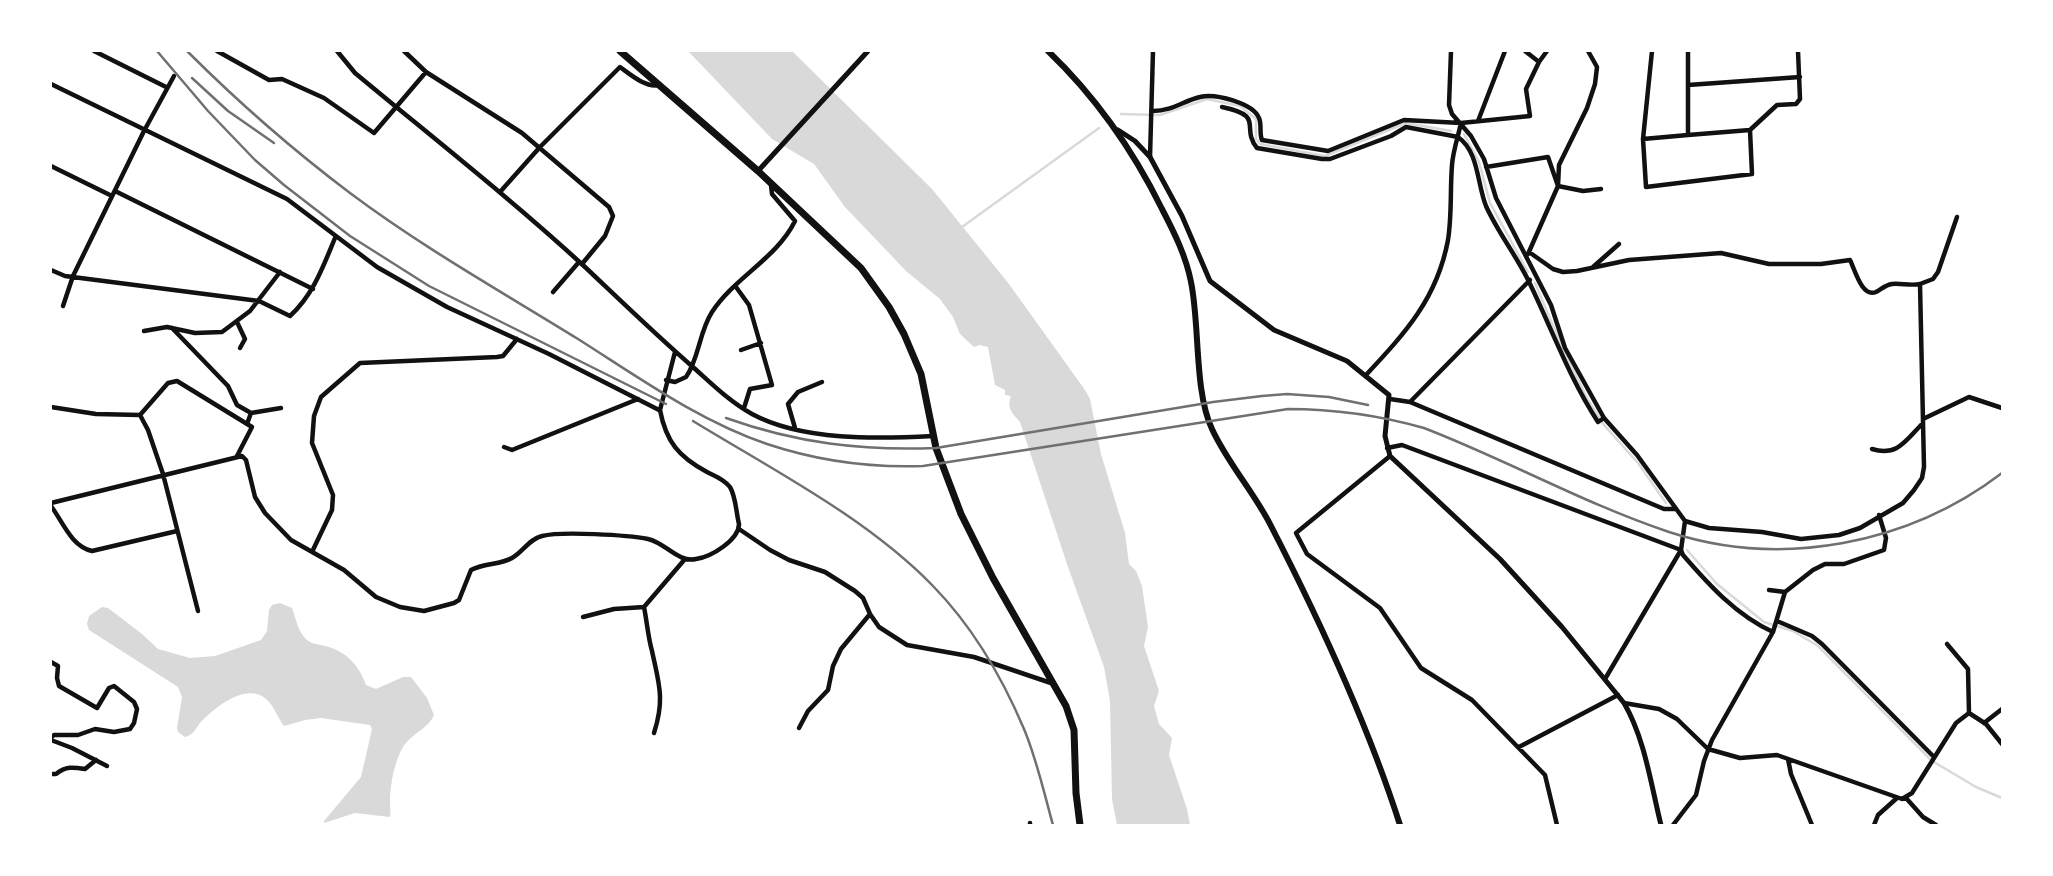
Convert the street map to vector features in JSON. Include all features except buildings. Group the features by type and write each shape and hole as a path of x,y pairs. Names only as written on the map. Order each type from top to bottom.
{"highway":[{"path":"620,51 760,169 772,184 861,268 889,307 921,374 933,436 961,514 982,557 1066,706 1074,730 1080,825"}],"main road":[{"path":"1048,51 1079,81 1118,130 1153,191 1184,258 1191,283 1205,407 1211,429 1268,521 1308,601 1342,673 1400,825"}],"street":[{"path":"94,51 166,88"},
{"path":"217,51 269,80 282,79 324,98 374,133 426,72"},
{"path":"337,51 355,73 500,192 675,352 752,414 794,428 843,436 933,436"},
{"path":"404,51 426,72 540,147 612,211 612,222 605,236 553,292"},
{"path":"760,169 868,51"},
{"path":"1150,157 1153,51"},
{"path":"1451,51 1449,105 1452,114 1472,136 1496,198 1528,254 1535,276 1551,305 1565,348 1602,419"},
{"path":"1478,121 1505,51"},
{"path":"1525,51 1539,62"},
{"path":"1222,107 1247,105 1258,116 1262,140 1324,151 1404,120 1461,123 1530,116 1526,89 1547,51"},
{"path":"1528,254 1558,186 1559,165 1587,108 1595,84 1597,67 1588,51"},
{"path":"1652,51 1643,138 1646,187 1752,174 1750,130"},
{"path":"1688,51 1688,135"},
{"path":"1643,138 1750,130 1777,105 1796,104 1800,99 1798,51"},
{"path":"500,192 540,147 620,67 652,86 659,85"},
{"path":"63,306 73,276 113,193 174,76"},
{"path":"1688,85 1800,77"},
{"path":"51,84 287,199 335,238 377,267 447,307 660,410"},
{"path":"1152,114 1203,96 1235,105 1248,117 1251,122 1252,142 1257,148 1321,159 1330,159 1391,136 1406,127 1458,137 1475,163 1486,204 1529,281 1583,399 1637,455 1685,521 1709,528 1762,532 1801,539 1839,535 1860,528 1903,503 1922,478 1924,467 1920,284"},
{"path":"1366,374 1407,331 1428,300 1441,266 1448,238 1452,162 1461,123"},
{"path":"1118,130 1135,141 1150,157 1176,204 1210,281 1274,330 1332,353 1366,374 1389,395 1386,424 1390,456 1500,559 1562,627 1624,703 1635,726 1661,825"},
{"path":"1486,167 1548,157 1558,186"},
{"path":"51,166 313,289"},
{"path":"666,380 675,382 686,377 713,311 752,269 764,260 795,221 772,194 772,184"},
{"path":"1558,186 1583,191 1601,189"},
{"path":"1528,254 1563,272 1629,260 1721,253 1769,264 1821,264 1850,260 1863,288 1868,293 1873,293 1893,284 1910,286 1933,279 1938,272 1957,217"},
{"path":"51,270 65,276 259,301 290,316 304,303 313,289 335,238"},
{"path":"1593,268 1619,244"},
{"path":"144,331 171,328 195,333 222,332 259,301 280,272"},
{"path":"1410,402 1535,276"},
{"path":"736,287 749,305 772,385 750,389 744,408"},
{"path":"237,322 245,336 240,348"},
{"path":"171,328 228,386 237,405 251,413 281,408"},
{"path":"312,552 332,510 333,495 312,443 314,416 321,397 360,363 498,358 503,356 517,339"},
{"path":"741,349 761,343"},
{"path":"675,352 666,380 660,410 661,420 683,458 730,487 739,529 789,560 834,577 863,598 879,627 907,645 974,657 1054,683"},
{"path":"140,415 168,383 177,381 252,427 237,456"},
{"path":"794,428 788,404 798,392 822,383"},
{"path":"1872,449 1884,453 1892,452 1923,421 1969,397 2002,408"},
{"path":"504,447 512,450 638,399"},
{"path":"1390,399 1410,402 1664,509 1676,509"},
{"path":"51,407 96,414 140,415"},
{"path":"247,425 251,413"},
{"path":"140,415 163,474 198,611"},
{"path":"1387,448 1402,445 1681,550 1706,582 1760,626 1775,626 1812,636 1822,643 1934,757"},
{"path":"177,531 92,551 86,550 71,537 51,504 242,456 246,460 255,497 265,513 291,540 344,570 376,597 400,607 424,611 454,603 458,600 471,570 513,558 534,539 543,535 581,534 649,539 662,543 685,559 697,559 716,551 739,529"},
{"path":"1390,456 1296,533 1307,554 1380,608 1421,668 1472,700 1545,775 1557,825"},
{"path":"1673,825 1696,795 1708,749 1775,626 1785,592 1825,564 1844,564 1884,550 1886,538 1879,515"},
{"path":"1605,679 1681,550 1685,521"},
{"path":"583,617 614,609 644,607 685,559"},
{"path":"1769,590 1785,592"},
{"path":"644,607 660,684 660,706 654,733"},
{"path":"799,728 808,711 828,690 833,666 841,649 870,614"},
{"path":"1947,644 1968,669 1969,713"},
{"path":"51,662 58,666 59,686 97,708 109,688 114,686 134,702 137,709 130,729 95,729 78,735 54,735 51,739 107,766"},
{"path":"1519,747 1618,695"},
{"path":"1624,703 1644,704 1659,709 1677,719 1708,749 1741,758 1777,755 1897,798 1906,798 1912,793 1956,723 1969,713"},
{"path":"1984,723 2002,709"},
{"path":"1969,713 1984,723 2002,744"},
{"path":"1788,758 1791,774 1812,825"},
{"path":"51,774 56,774 63,768 85,769 96,760"},
{"path":"1874,825 1878,815 1897,798"},
{"path":"1906,798 1923,817 1936,825"}],"shaded area":[{"path":"688,51 792,51 932,189 1009,284 1085,390 1090,399 1101,454 1125,533 1129,564 1136,571 1142,586 1148,627 1144,646 1159,691 1154,706 1159,724 1172,738 1169,755 1190,825 1117,825 1112,799 1110,701 1104,667 1020,422 1010,407 1011,396 1005,395 1005,390 995,385 988,347 974,347 960,334 953,317 940,299 906,271 845,207 814,164 772,139"},
{"path":"280,603 292,608 300,631 307,640 333,648 345,655 360,671 366,685 376,689 403,677 411,677 427,698 434,715 428,724 406,742 400,752 392,780 390,817 355,813 324,823 361,777 372,729 370,725 321,718 284,726 266,699 249,693 222,704 185,737 177,728 182,697 178,687 89,630 87,624 89,616 102,607 108,608 158,649 190,658 215,656 261,640 267,631 269,610 272,605"}],"waterway":[{"path":"1121,114 1160,115 1207,99 1240,106 1256,119 1256,139 1260,144 1325,156 1406,123 1451,131"},
{"path":"962,227 1099,128"},
{"path":"1464,134 1479,162 1490,203 1528,272"},
{"path":"1535,283 1588,400 1604,425 1638,463 1666,503"},
{"path":"1687,550 1717,584 1764,622 1793,631 1818,646 1930,759"},
{"path":"1934,762 1976,787 2002,798"}],"railway":[{"path":"157,51 208,111 255,160 350,236 429,286 666,404"},
{"path":"187,51 287,143 405,232 693,411 767,444 805,455 883,466 923,466 1288,409 1323,410 1373,416 1424,428 1638,521 1712,543 1756,548 1800,548 1843,543 1886,533 1927,517 1966,497 2002,473"},
{"path":"192,78 228,111 274,143"},
{"path":"726,418 778,434 830,444 909,449 936,448 1262,396 1287,394 1329,397 1368,405"},
{"path":"693,421 818,496 879,538 907,561 947,601 996,671 1024,729 1053,825"}]}
